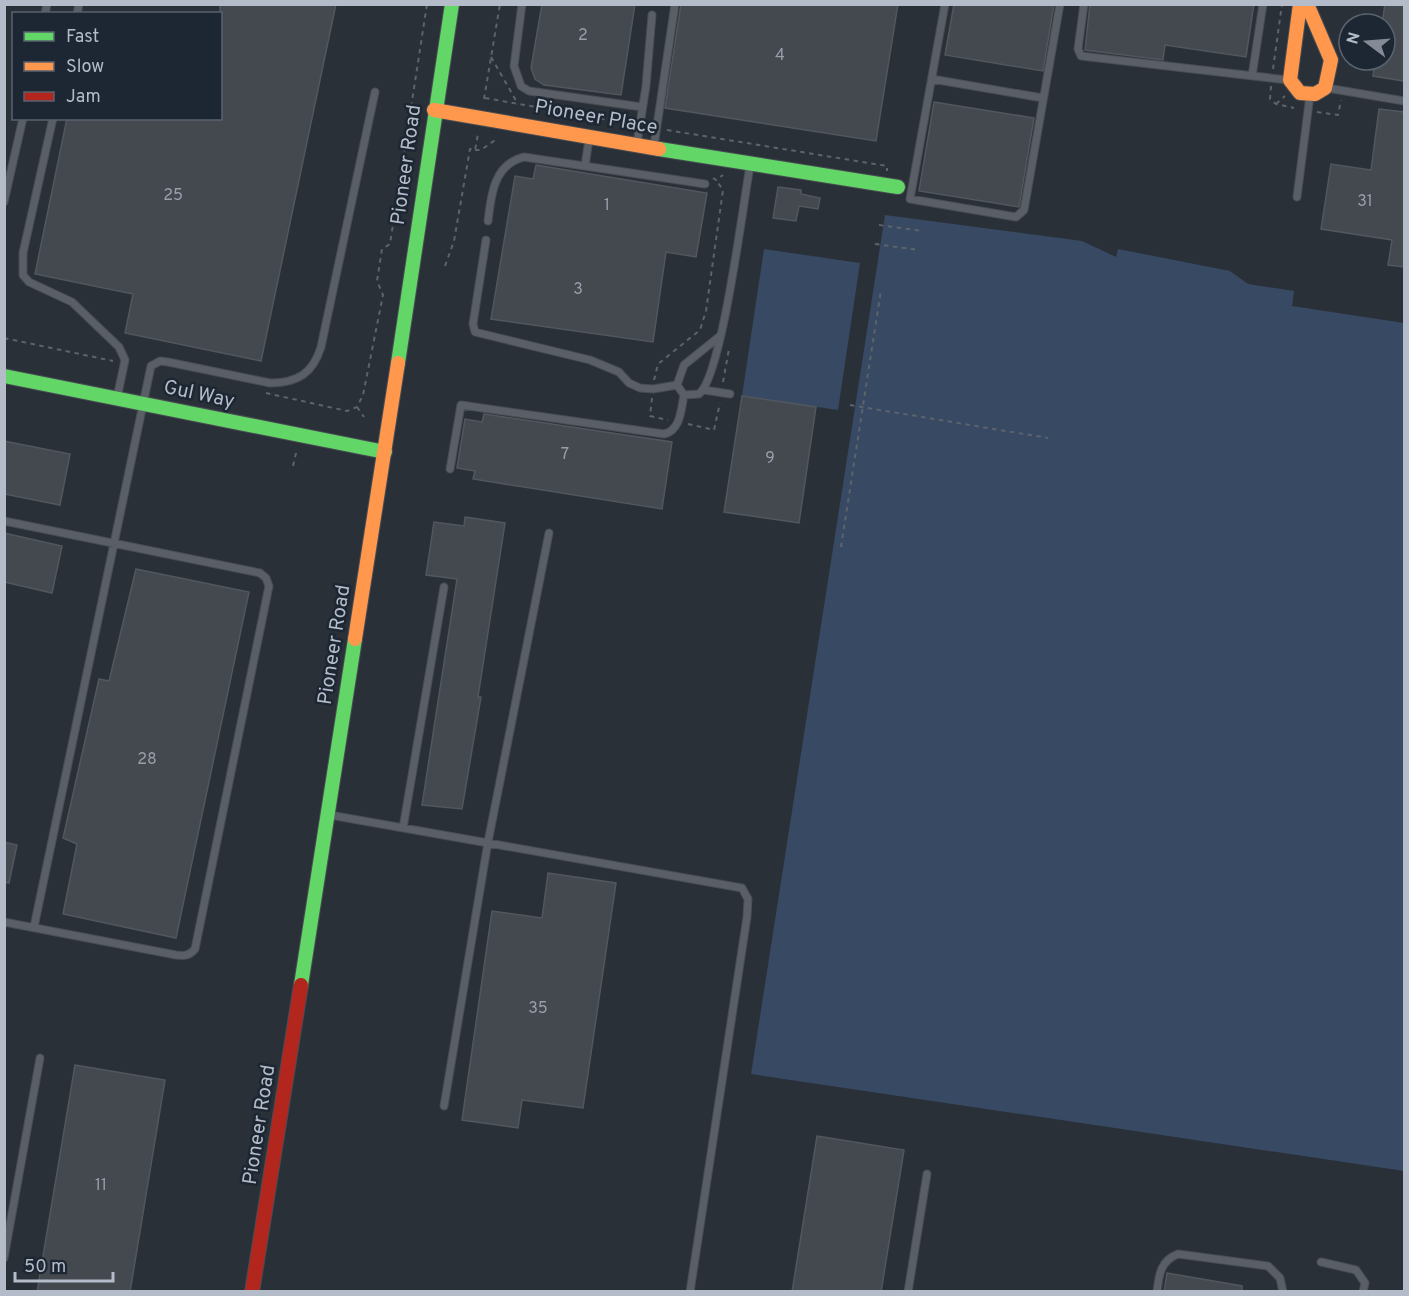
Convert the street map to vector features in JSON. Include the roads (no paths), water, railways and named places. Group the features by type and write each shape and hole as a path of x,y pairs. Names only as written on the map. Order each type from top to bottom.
{"main road":[{"name":"Pioneer Road","path":"252,1292 385,452 434,110 452,4"},
{"path":"1300,4 1290,80 1300,93 1310,94 1325,87 1330,60 1307,4"},
{"name":"Pioneer Place","path":"434,110 481,116 637,146 899,187"},
{"name":"Gul Way","path":"4,376 385,452"}],"lane":[{"path":"522,4 514,66 521,86 529,91 642,107"},
{"path":"653,148 675,4"},
{"path":"945,4 932,79 899,187 915,202 1019,216 1024,210 1060,4"},
{"path":"1084,4 1078,49 1082,56 1290,80"},
{"path":"1252,76 1263,4"},
{"path":"637,146 652,15"},
{"path":"932,79 1043,98"},
{"path":"1325,87 1404,101"},
{"path":"34,927 151,366 160,361 270,383 282,383 303,376 312,369 321,347 375,92"},
{"path":"1297,197 1310,94"},
{"path":"4,202 22,120"},
{"path":"53,120 23,253 23,275 29,282 72,302 119,347 124,363 117,398"},
{"path":"585,166 590,138"},
{"path":"488,221 490,199 498,175 516,159 524,157 705,184"},
{"path":"677,385 684,395 693,397 704,390 720,336 751,164"},
{"path":"486,240 473,324 475,332 590,360 619,372 629,383 653,389 677,385"},
{"path":"677,385 684,365 720,336"},
{"path":"704,390 730,394"},
{"path":"450,469 459,407 465,404 664,434 674,429 684,395"},
{"path":"4,521 260,573 266,578 269,586 195,949 184,956 4,922"},
{"path":"444,1106 488,842 549,533"},
{"path":"403,828 444,587"},
{"path":"328,814 742,888 748,899 690,1292"},
{"path":"4,1258 40,1058"},
{"path":"908,1292 927,1174"},
{"path":"1157,1292 1160,1269 1169,1257 1178,1254 1268,1266 1280,1278 1283,1292"},
{"path":"1321,1262 1356,1270 1365,1283 1363,1292"}],"water":[{"path":"885,215 1082,241 1116,257 1118,249 1230,271 1248,284 1294,291 1292,306 1404,323 1404,1171 751,1074"},
{"path":"764,249 860,263 838,410 742,396"}]}
